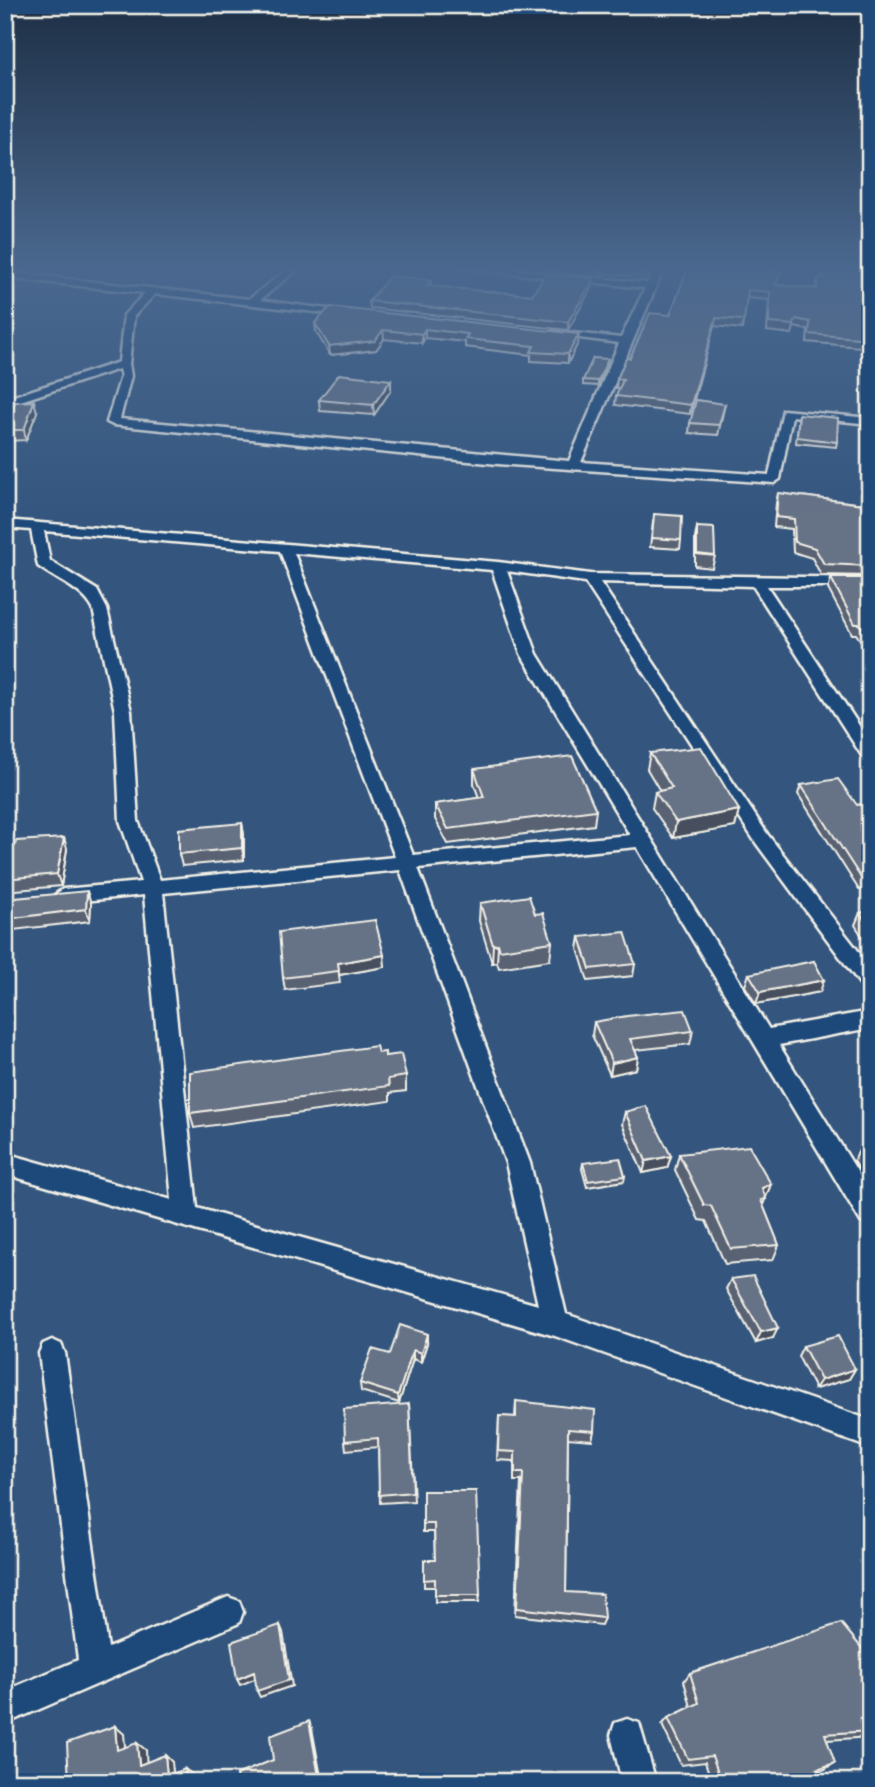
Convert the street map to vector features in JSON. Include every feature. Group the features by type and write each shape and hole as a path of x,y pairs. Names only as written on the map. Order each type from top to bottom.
{"street":[{"path":"125,351 126,376 113,422 196,432 774,480 787,412 870,421"},
{"path":"574,465 621,351"},
{"path":"5,403 124,364"},
{"path":"5,524 498,566 590,579 636,577 757,582 870,582"},
{"path":"37,527 43,563 66,580 92,593 100,609 123,711 129,821 153,888 186,1218"},
{"path":"285,548 407,863 518,1163 555,1324"},
{"path":"498,566 529,654 870,1214"},
{"path":"590,579 762,839 870,982"},
{"path":"757,582 870,755"},
{"path":"46,897 640,840"},
{"path":"765,1040 870,1019"},
{"path":"5,1163 555,1324 870,1434"},
{"path":"52,1353 95,1669"},
{"path":"5,1707 228,1612"},
{"path":"626,1734 639,1782"}],"building":[{"path":"531,351 569,351 568,354"},
{"path":"633,351 706,351 691,405 616,396 623,380 617,379 626,358 630,358"},
{"path":"593,358 608,359 598,381 583,380"},
{"path":"339,374 391,380 373,405 319,400"},
{"path":"696,400 725,404 719,425 690,423"},
{"path":"34,401 24,430 5,430 15,402"},
{"path":"799,414 838,418 837,442 797,437"},
{"path":"778,493 870,505 870,546 864,546 870,556 870,566 824,564 815,548 795,542 794,519 776,517"},
{"path":"654,514 682,516 681,540 652,538"},
{"path":"697,527 714,528 715,556 697,554"},
{"path":"831,578 870,578 870,639 859,624 855,624"},
{"path":"701,747 739,810 676,822 655,792 672,788 650,753"},
{"path":"572,756 596,810 448,829 435,804 484,797 474,769"},
{"path":"838,779 857,805 870,803 870,880 863,881 801,785"},
{"path":"242,823 242,848 179,854 179,829"},
{"path":"64,838 57,874 5,879 5,848 15,846 16,841"},
{"path":"87,891 86,909 5,919 5,899"},
{"path":"529,896 535,914 543,913 552,942 500,950 498,944 493,945 480,903"},
{"path":"870,911 870,929 860,913"},
{"path":"375,920 384,955 338,963 339,971 283,978 279,932"},
{"path":"625,932 635,964 590,969 580,937"},
{"path":"814,961 824,980 760,992 749,974"},
{"path":"685,1010 693,1031 630,1039 638,1057 612,1063 594,1022 627,1016"},
{"path":"376,1046 378,1053 385,1052 385,1056 401,1054 406,1076 388,1079 389,1086 190,1113 190,1072"},
{"path":"646,1106 671,1156 646,1161 625,1112"},
{"path":"870,1144 870,1159 861,1146"},
{"path":"749,1146 771,1184 762,1188 766,1199 761,1200 779,1245 731,1249 711,1206 704,1205 679,1154"},
{"path":"620,1158 625,1176 588,1181 583,1163"},
{"path":"753,1276 778,1328 761,1332 731,1279"},
{"path":"400,1325 427,1334 421,1353 413,1350 398,1395 360,1383 372,1349 390,1354"},
{"path":"838,1336 855,1369 821,1380 803,1346"},
{"path":"516,1401 595,1410 594,1431 568,1429 566,1592 602,1594 604,1618 517,1608 523,1473 515,1473 515,1452 498,1451 499,1416 516,1417"},
{"path":"409,1404 413,1492 379,1495 378,1438 345,1441 344,1409"},
{"path":"423,1491 476,1491 480,1595 435,1595 435,1579 424,1580 424,1560 435,1560 434,1524 423,1524"},
{"path":"841,1623 870,1658 870,1731 825,1734 835,1763 817,1769 824,1777 815,1782 722,1782 712,1756 688,1759 668,1718 699,1703 690,1673"},
{"path":"280,1625 289,1680 257,1691 254,1672 237,1679 231,1642"},
{"path":"309,1721 320,1782 237,1782 236,1775 273,1760 270,1736"},
{"path":"115,1726 117,1750 137,1743 139,1765 165,1755 167,1776 185,1769 187,1782 69,1782 67,1743"}]}
